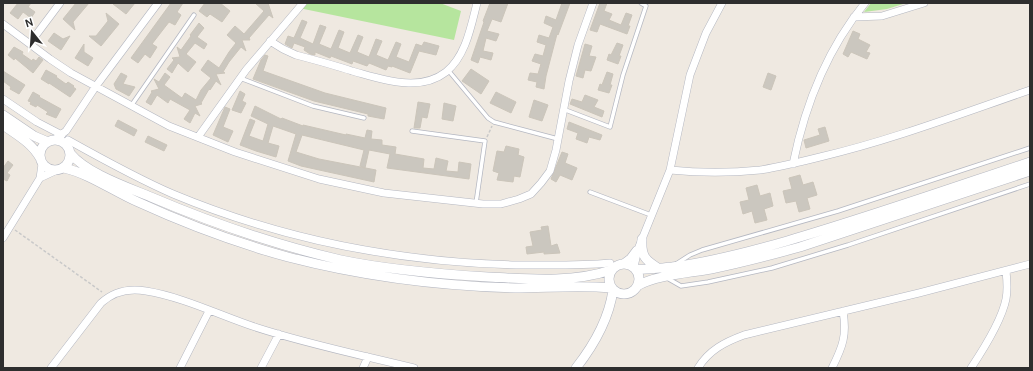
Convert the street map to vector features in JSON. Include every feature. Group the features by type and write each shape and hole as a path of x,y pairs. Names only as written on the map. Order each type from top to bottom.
{"street":[{"path":"30,43 60,3"},
{"path":"4,235 11,227 40,178 40,150 43,146 55,139 71,124 96,86 158,3"},
{"path":"198,137 240,78 303,3"},
{"path":"270,41 296,55 396,82 414,83 431,80 448,70 464,47 477,3"},
{"path":"3,24 71,74 169,126 235,152 319,179 384,193 476,203 502,204 519,200 531,194 550,171 578,45 593,3"},
{"path":"3,116 34,136 55,139 69,147 173,194 262,226 318,241 362,250 439,261 526,265 591,265 610,267 622,264 630,258 638,248 642,239 670,170 690,75 706,33 722,3"},
{"path":"793,164 799,135 811,97 828,58 854,16 865,3"},
{"path":"854,16 882,16 924,3"},
{"path":"670,170 724,172 761,170 793,164 891,138 1030,90"},
{"path":"3,99 37,122 55,139"},
{"path":"64,168 70,159 69,147 71,124"},
{"path":"3,125 36,150 46,168 55,171"},
{"path":"69,147 76,161 83,166 110,180 193,215 276,243 341,260 411,271 515,279 574,278 594,276 610,267"},
{"path":"622,264 631,265 635,268 658,268 729,257 834,227 1030,162"},
{"path":"40,178 64,168 83,174 125,197 195,226 287,256 321,264 391,277 455,284 515,288 596,286 612,289 619,293 626,294"},
{"path":"576,368 586,355 601,330 609,311 618,298 633,291 637,286 644,282 765,257 800,247 1030,171"},
{"path":"642,239 641,248 644,256 648,262 658,268"},
{"path":"637,286 639,277 635,268 638,248"},
{"path":"698,368 712,351 725,342 744,335 1030,264"},
{"path":"609,311 612,289 608,278 610,267"},
{"path":"971,368 1001,314 1006,300 1006,271"},
{"path":"596,286 607,296 609,311"},
{"path":"51,368 89,317 108,297 117,293 128,291 145,291 172,298 279,334 414,368"},
{"path":"180,368 209,311"},
{"path":"832,368 844,340 845,323 843,311"},
{"path":"261,368 279,334"},
{"path":"363,368 368,357"}],"lane":[{"path":"563,109 610,127 623,75 646,6 641,3"},
{"path":"131,106 194,15"},
{"path":"448,70 488,118 494,122 558,139"},
{"path":"240,78 314,106 364,118"},
{"path":"412,131 485,141 476,203"},
{"path":"671,267 690,255 702,250 838,211 1030,148"},
{"path":"665,277 681,286 708,282 772,268 848,245 1030,184"},
{"path":"590,192 651,215"}],"path":[{"path":"485,141 494,122"},
{"path":"11,227 108,297"}],"green space":[{"path":"304,3 440,3 461,11 454,40 299,8"},
{"path":"871,3 906,3 887,9 864,12"}],"building":[{"path":"18,3 31,3 28,7 35,12 31,18 23,12 18,19 10,13"},
{"path":"76,3 89,3 73,22 75,30 63,19"},
{"path":"135,3 126,14 113,4"},
{"path":"171,3 183,3 177,12 181,15 175,25 169,22 152,44 157,47 150,58 145,54 138,63 131,58"},
{"path":"205,3 220,3 230,11 222,22 210,14 207,17 199,11"},
{"path":"255,3 268,3 273,18 269,15 249,38 250,40 242,40 246,51 241,47 229,62 223,72 225,73 216,74 221,85 216,81 210,90 209,89 201,103 202,104 195,106 200,116 195,113 190,123 184,119 190,110 170,99 168,103 157,95 151,105 146,102 152,92 151,91 159,89 154,79 159,82 165,73 170,77 164,85 182,98 185,93 196,100 201,90 211,78 201,70 208,60 219,68 236,43 227,35 235,26 244,34 264,11"},
{"path":"490,3 508,3 501,22 492,19 487,31 499,34 496,41 486,38 483,51 493,53 491,60 480,57 478,63 471,60"},
{"path":"562,3 570,3 558,35 557,34 544,89 536,87 537,82 528,80 530,73 538,74 541,64 532,61 535,54 543,56 546,45 537,42 539,35 549,38 553,27 544,23 546,16 556,20"},
{"path":"600,3 607,3 604,11 612,14 609,20 621,25 626,13 632,15 627,34 600,24 597,32 590,30"},
{"path":"106,13 119,24 101,46 89,36 96,36 108,21"},
{"path":"302,20 307,22 300,38 313,44 320,25 326,27 319,44 331,49 339,30 344,32 338,48 350,53 358,35 363,37 357,52 369,57 376,39 382,41 376,55 388,60 396,42 401,44 396,57 409,62 416,44 422,46 424,42 439,46 436,55 419,51 410,73 392,66 388,66 386,70 369,63 367,66 353,61 352,64 315,52 315,55 310,54 304,50 305,47 294,43 292,48 285,44 288,36 294,38"},
{"path":"199,23 204,28 197,37 207,44 204,49 195,43 186,54 196,62 188,72 178,63 172,73 167,69 174,60 172,58 180,57 177,47 181,50"},
{"path":"853,31 860,34 858,39 870,45 866,52 870,53 867,59 851,52 848,57 843,54"},
{"path":"54,33 63,39 70,36 61,50 48,41"},
{"path":"617,43 623,45 618,64 607,60 609,54 611,55"},
{"path":"84,44 84,52 93,58 88,66 75,58"},
{"path":"585,44 592,46 589,56 596,57 591,71 585,70 583,78 576,76"},
{"path":"14,47 23,52 22,54 32,61 33,59 36,61 39,57 43,60 33,73 15,58 14,60 8,55"},
{"path":"265,55 268,56 263,71 325,93 386,108 384,119 314,101 253,79 261,60"},
{"path":"471,69 489,81 481,94 462,81"},
{"path":"46,70 57,76 56,77 66,84 68,82 74,86 73,87 76,89 70,97 41,79"},
{"path":"3,71 25,85 19,94 10,89 11,87 3,81"},
{"path":"607,72 613,74 610,85 612,85 609,93 598,90 600,84 602,85"},
{"path":"121,73 127,76 123,84 135,87 129,96 116,89 114,84"},
{"path":"768,73 776,76 771,90 763,87"},
{"path":"240,91 245,94 242,101 246,103 241,113 232,110"},
{"path":"33,92 61,109 56,118 46,114 48,112 37,105 36,107 30,104 31,102 28,101"},
{"path":"496,92 516,102 511,113 490,103"},
{"path":"585,95 598,100 594,107 604,111 602,117 570,104 572,99 582,102"},
{"path":"534,100 548,105 542,121 529,117"},
{"path":"418,102 430,104 427,118 422,117 420,128 414,128"},
{"path":"444,103 456,106 453,121 442,119"},
{"path":"255,106 281,119 282,118 303,126 365,138 367,130 372,131 371,139 382,140 382,145 396,147 395,154 424,159 423,168 434,169 436,158 448,161 446,171 458,172 459,162 471,164 469,179 387,168 390,154 369,150 365,168 376,170 374,182 301,166 288,161 296,134 273,126 268,143 279,146 276,157 256,151 240,145 250,119 255,121 249,136 263,141 268,124 251,116","holes":["302,135 364,150 360,166 364,168 319,159 296,152"]},
{"path":"225,107 230,109 223,127 233,131 228,142 213,135"},
{"path":"118,120 137,130 134,136 115,126"},
{"path":"569,122 602,135 600,140 589,137 587,143 576,139 578,133 567,129"},
{"path":"825,127 829,141 806,148 804,140 820,135 818,129"},
{"path":"148,136 167,145 164,151 145,142"},
{"path":"506,146 519,149 518,155 524,157 520,177 514,176 513,182 497,180 499,173 493,171 497,151 504,152"},
{"path":"562,152 568,154 565,163 577,168 572,180 560,175 556,182 551,179"},
{"path":"8,161 13,165 7,173 10,175 7,181 3,179 3,168"},
{"path":"800,175 803,185 813,182 817,195 807,198 810,209 799,212 796,201 786,203 783,191 792,189 789,178"},
{"path":"757,185 760,196 770,193 773,206 764,209 767,220 755,223 752,211 743,214 740,202 749,200 746,188"},
{"path":"548,226 551,246 557,244 560,253 544,254 544,252 527,254 526,247 533,246 530,232 542,230 541,227"}]}
